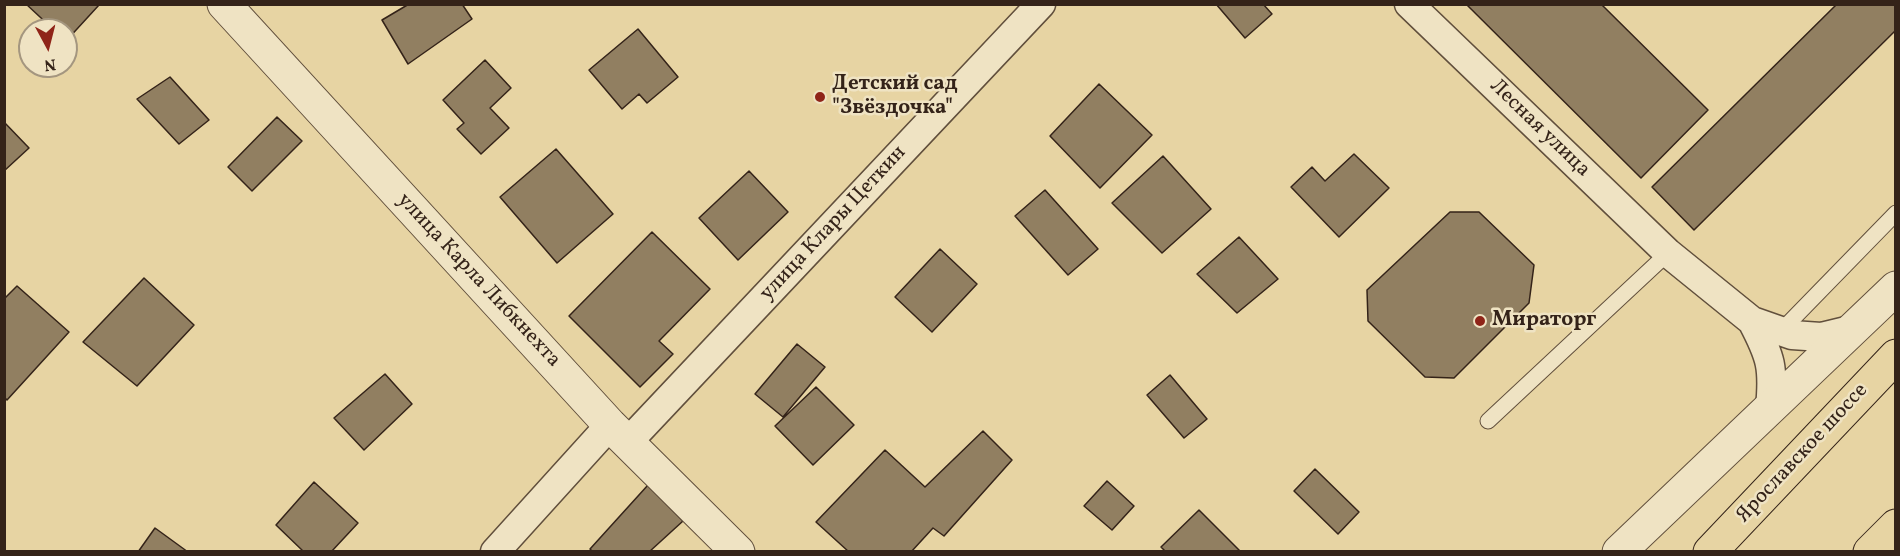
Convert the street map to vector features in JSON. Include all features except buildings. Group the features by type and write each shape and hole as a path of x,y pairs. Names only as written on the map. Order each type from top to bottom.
{"highway":[{"name":"Ярославское шоссе","path":"1710,552 1896,356"},
{"path":"1870,552 1896,526"}],"street":[{"name":"улица Карла Либкнехта","path":"224,4 619,434 738,552"},
{"name":"улица Клары Цеткин","path":"495,552 619,434 1041,4"},
{"name":"Лесная улица","path":"1409,4 1668,253 1752,321"},
{"path":"1619,552 1896,288"},
{"path":"1752,321 1792,335 1821,337 1854,328"},
{"path":"1752,321 1767,350 1773,379 1770,408"}],"lane":[{"path":"1781,331 1896,213"},
{"path":"1488,421 1668,253"}],"place":[{"name":"Детский сад \"Звёздочка\"","path":"820,97"},
{"name":"Мираторг","path":"1480,321"}]}
